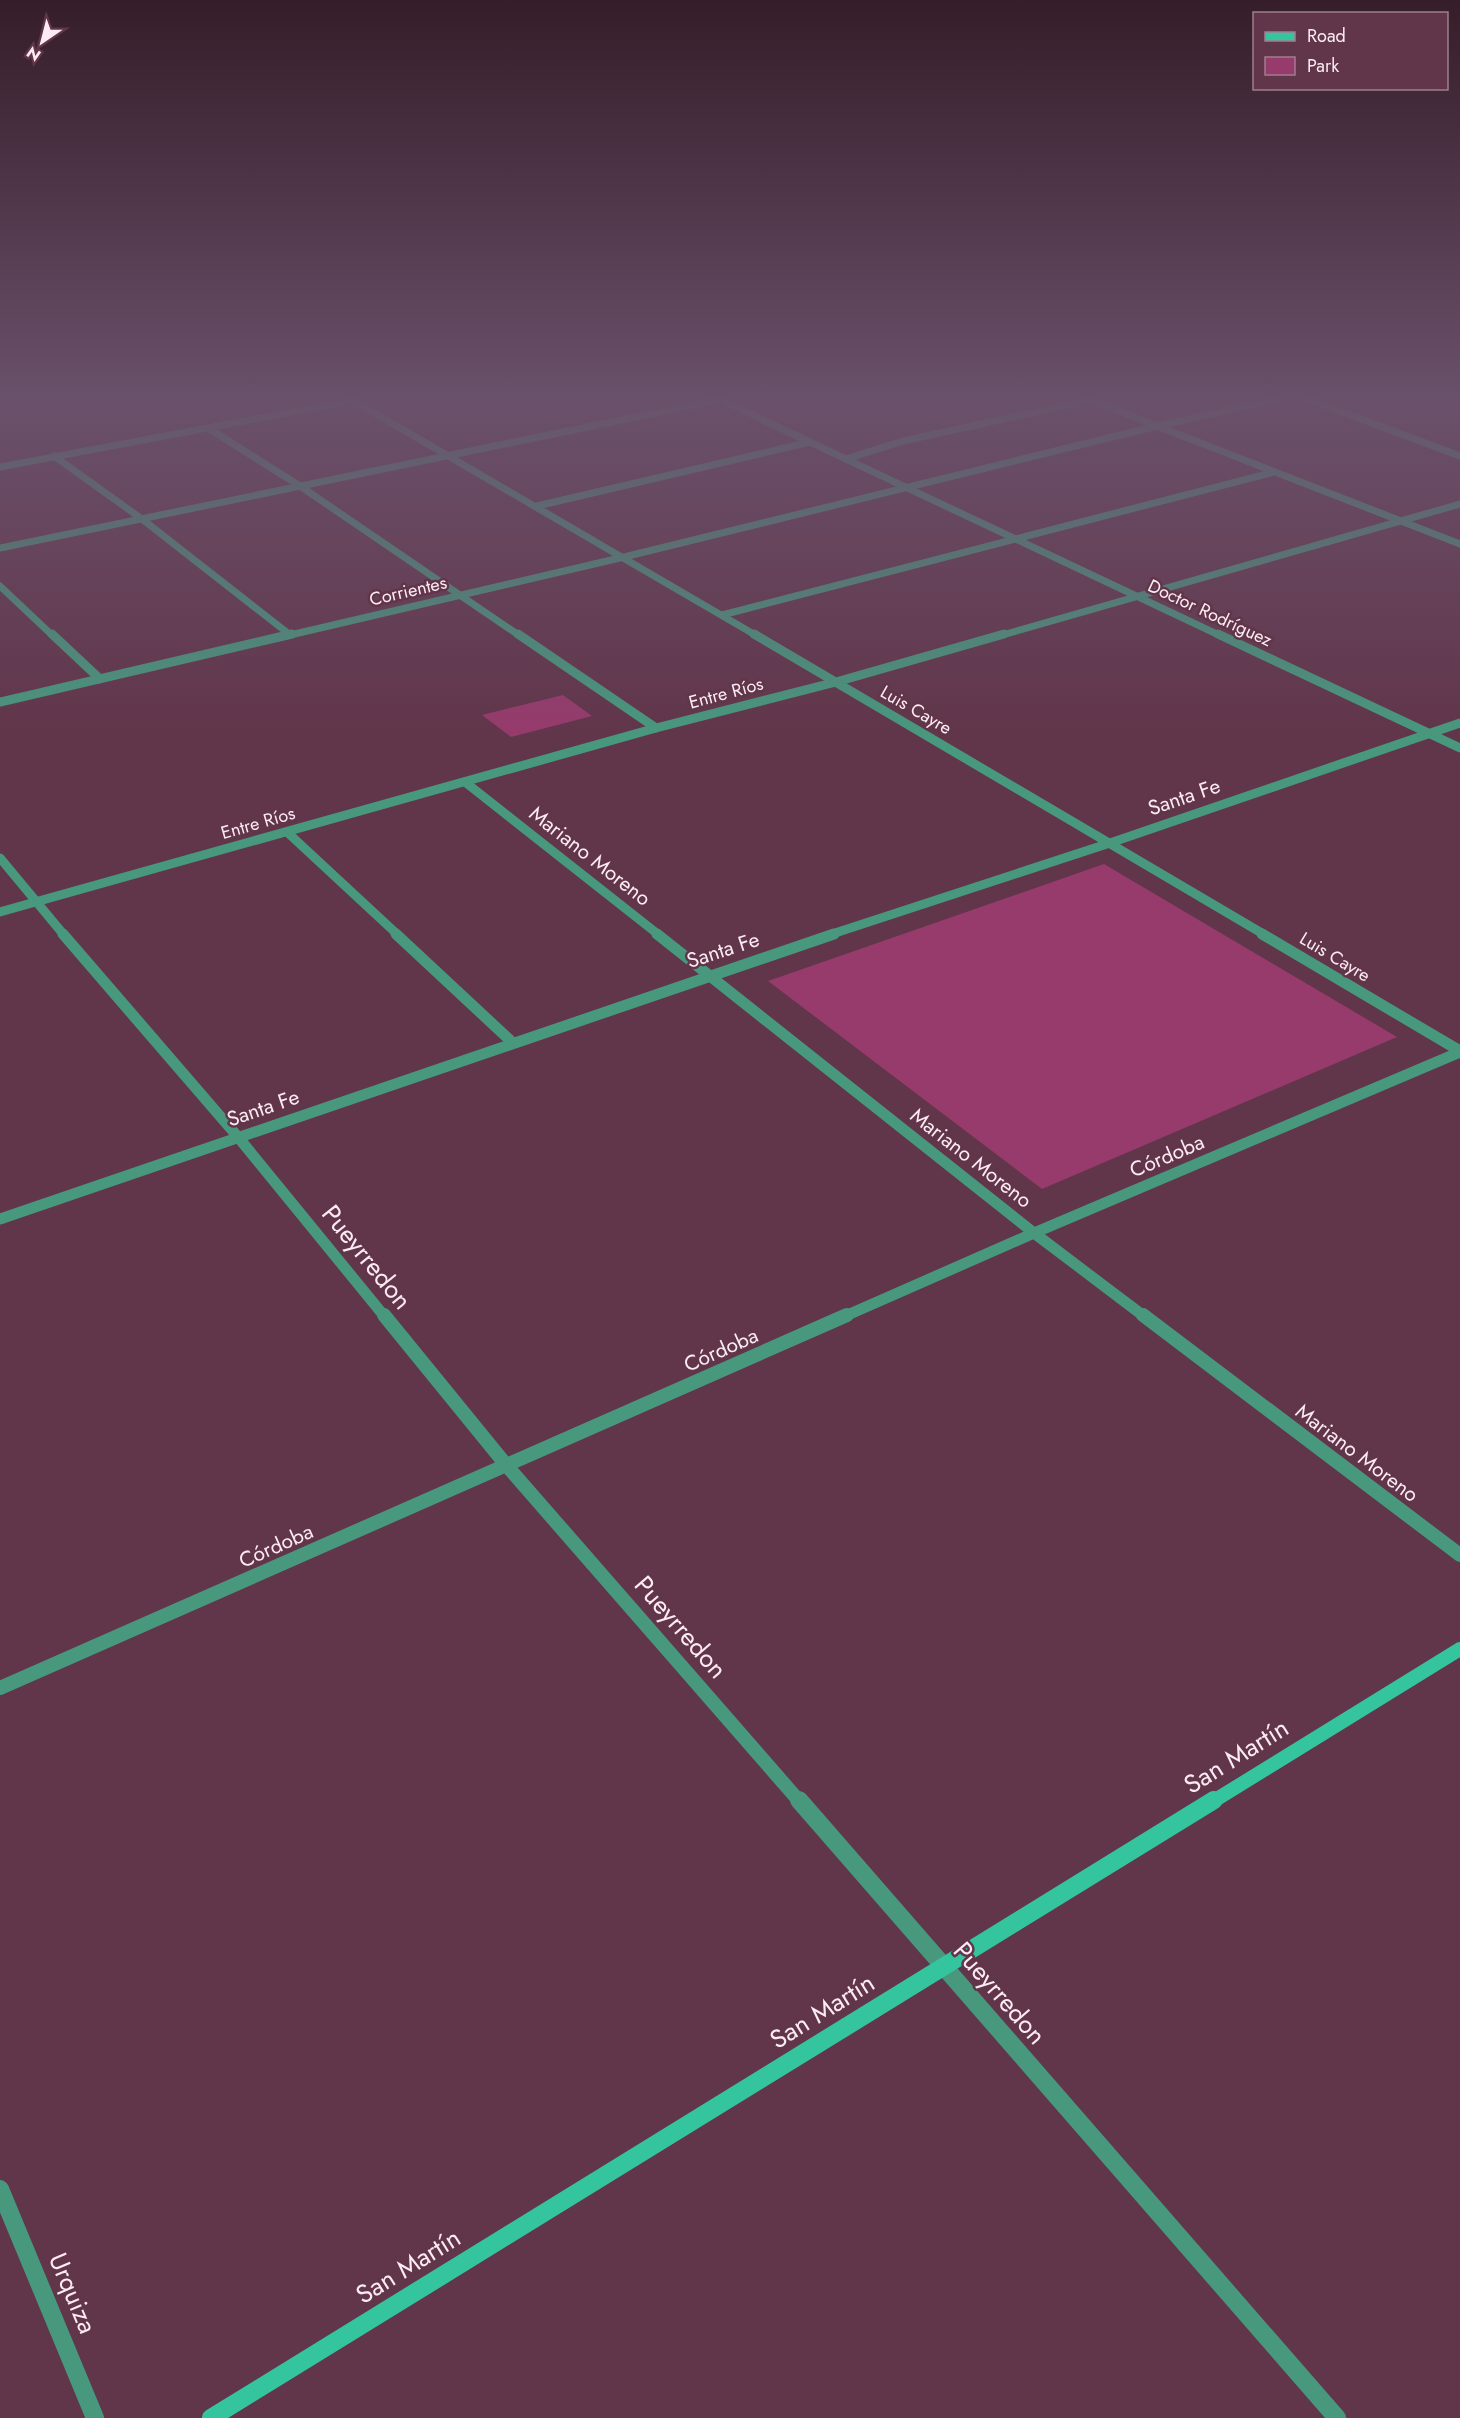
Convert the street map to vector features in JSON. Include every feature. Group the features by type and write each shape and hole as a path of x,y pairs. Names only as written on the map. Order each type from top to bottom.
{"street":[{"path":"132,512 290,634"},
{"path":"0,549 176,512"},
{"path":"338,512 656,728"},
{"name":"Luis Cayre","path":"547,512 1460,1051"},
{"name":"Corrientes","path":"0,702 810,512"},
{"name":"Doctor Rodríguez","path":"959,512 1460,748"},
{"path":"722,615 1121,512"},
{"path":"1377,512 1460,544"},
{"name":"Entre Ríos","path":"0,912 656,728 836,681 1135,594 1433,512"},
{"path":"0,585 100,679"},
{"name":"Santa Fe","path":"0,1219 709,975 1110,843 1460,723"},
{"name":"Mariano Moreno","path":"465,782 1034,1233 1460,1555"},
{"path":"287,832 513,1043"},
{"name":"Pueyrredon","path":"0,858 35,902 238,1137 507,1466 1337,2418"},
{"name":"Córdoba","path":"0,1689 1034,1233 1460,1051"},
{"name":"San Martín","path":"211,2418 1460,1649"},
{"name":"Urquiza","path":"0,2189 95,2418"}],"green space":[{"path":"563,695 592,716 511,737 482,715"},
{"path":"1104,864 1397,1037 1042,1189 768,981"}]}
